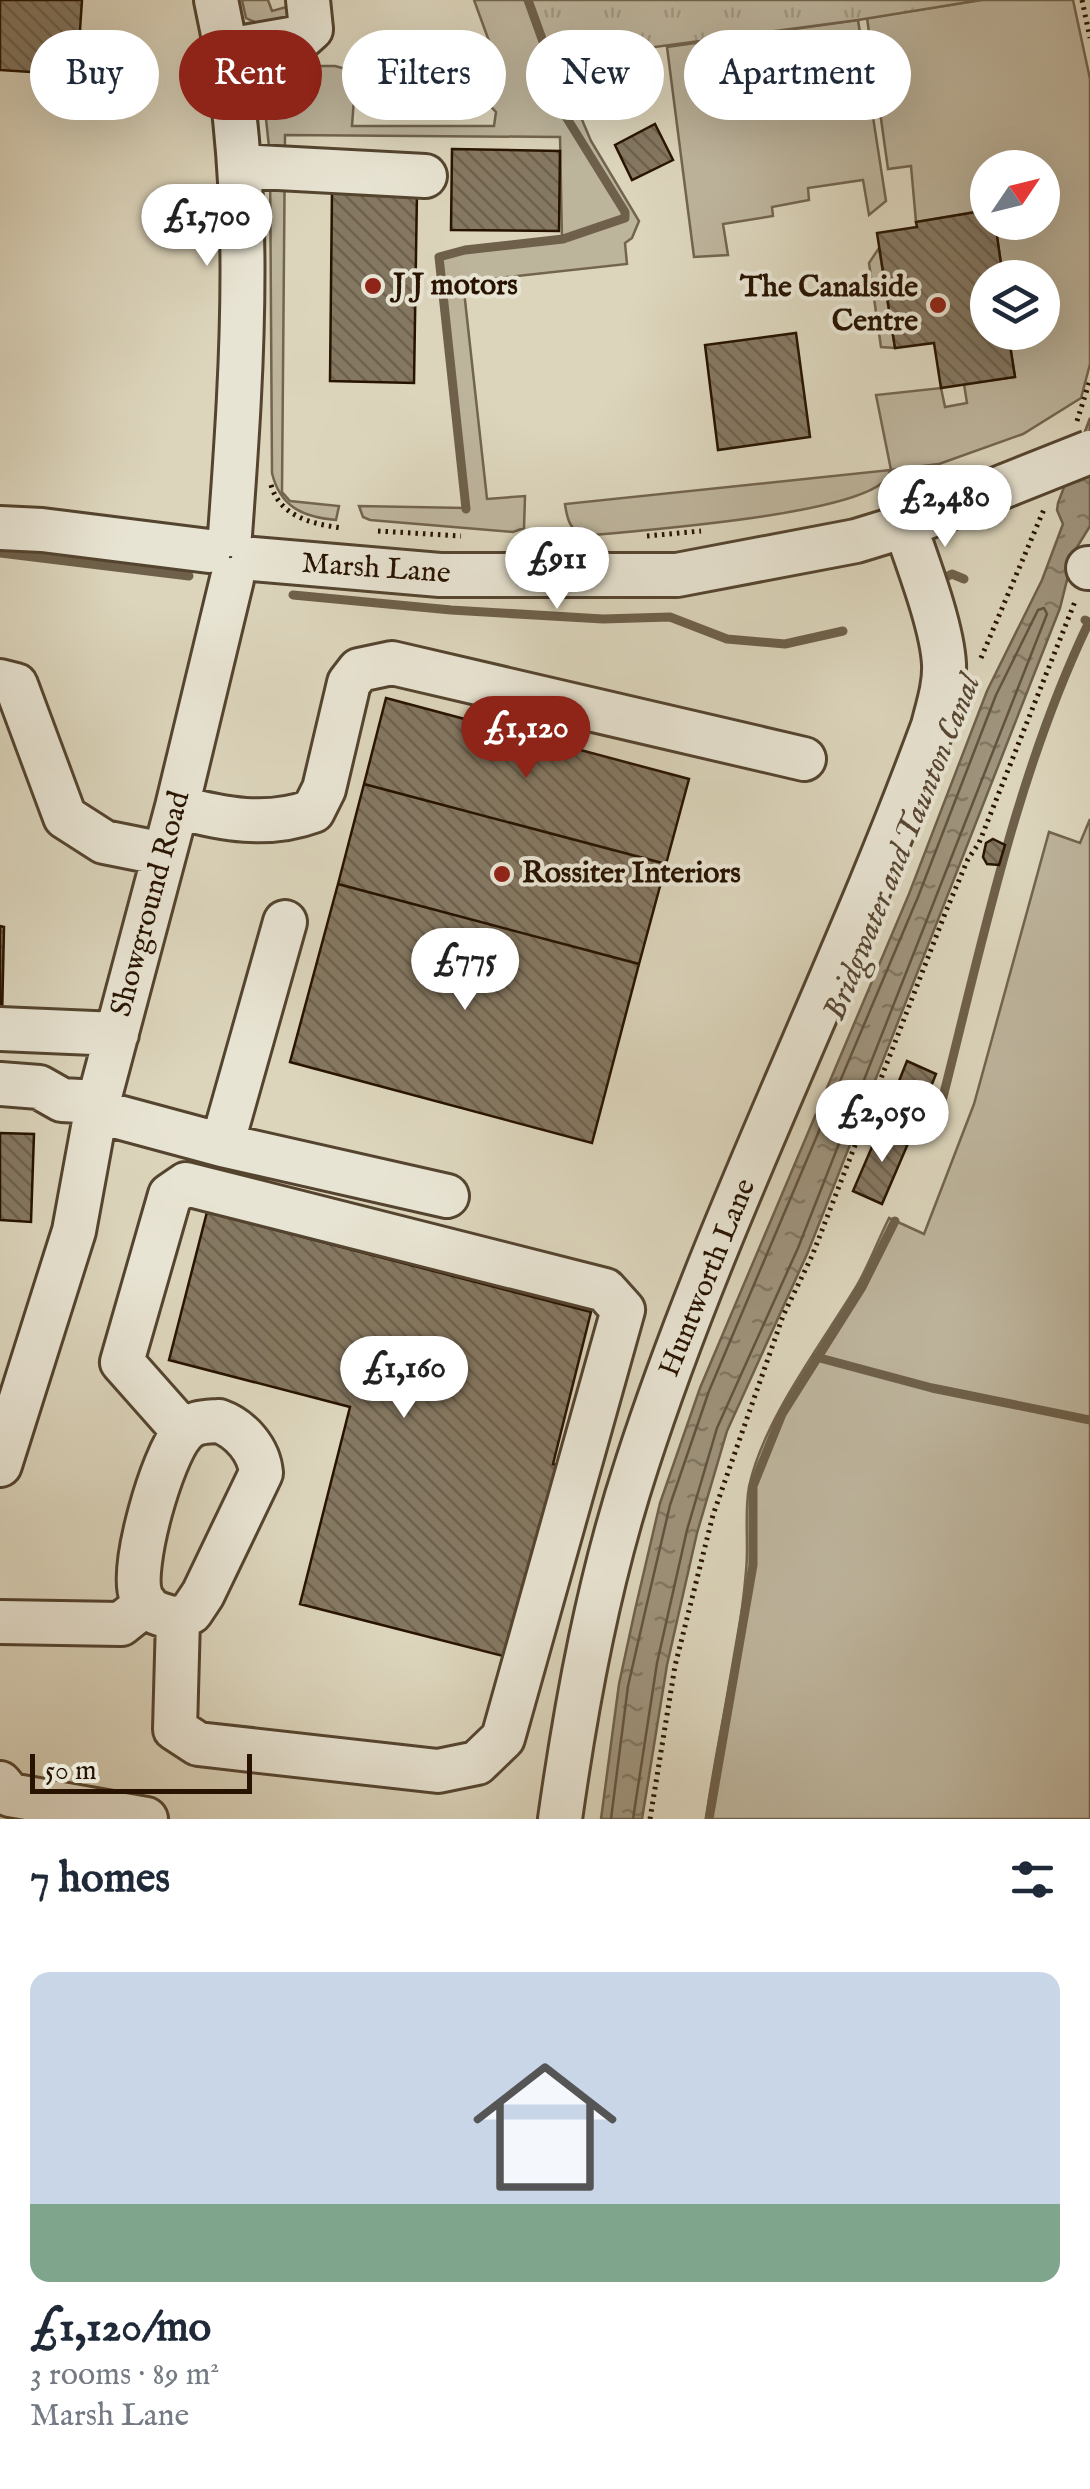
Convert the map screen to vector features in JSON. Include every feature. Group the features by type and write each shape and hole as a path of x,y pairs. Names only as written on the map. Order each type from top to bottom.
{"street":[{"name":"Showground Road","path":"216,0 223,30"},
{"path":"308,0 311,30"},
{"name":"Showground Road","path":"0,1465 74,1230 97,1106 177,808 231,556 242,376 239,166 234,120"},
{"path":"239,166 424,176"},
{"name":"Marsh Lane","path":"0,528 231,556 440,575 677,575 856,541 905,526 1090,452"},
{"name":"Huntworth Lane","path":"560,1819 596,1614 642,1448 933,726 944,682 944,662 905,526"},
{"path":"177,808 246,821 289,820 312,811 324,789 349,683 359,670 392,663 804,759"},
{"path":"0,681 16,684 66,817 104,842 164,854"},
{"path":"222,1145 286,922"},
{"path":"0,1029 117,1034"},
{"path":"0,1084 40,1086 62,1100 97,1106 222,1145 446,1196"},
{"path":"0,1622 121,1624 162,1612 191,1612 261,1473 260,1460 232,1426 219,1422 198,1422 184,1432 163,1466 136,1576 162,1612 175,1729 198,1744 438,1772 477,1763 504,1738 624,1310 605,1290 186,1184 170,1194 122,1362 184,1432"},
{"path":"7,1799 146,1819"}],"path":[{"path":"1082,0 1090,38"},
{"path":"269,478 283,508 324,526 350,529"},
{"path":"370,530 464,536"},
{"path":"636,537 702,531"},
{"path":"650,1819 675,1666 713,1515 742,1429 783,1316 812,1256 968,859 979,844 1089,568"}],"green space":[{"path":"242,0 268,0 272,11 290,6 291,14 276,24 257,23 246,18"},
{"path":"474,0 528,0 539,30 526,30 526,120 582,120 639,221 632,238 625,243 627,264 463,282 487,499 525,496 524,528 513,532 370,520 363,517 359,506 466,508 439,257 465,250 562,239 560,137 285,135 282,492 290,501 339,506 336,520 303,513 287,502 272,473 270,156 266,120 322,120 322,66 335,66 342,68 342,120 352,120 352,126 494,126 495,120 506,120 506,30 485,30"},
{"path":"528,0 981,0 783,30 684,30 684,43 664,46 664,30 539,30"},
{"path":"981,0 1073,0 1090,79 1090,364 1081,398 1023,434 939,464 891,470 876,395 941,388 945,407 967,403 964,384 1015,377 1011,350 1060,350 1060,260 1000,260 998,240 1060,240 1060,150 970,150 970,213 916,222 911,166 888,169 881,120 911,120 911,30 869,30 867,18"},
{"path":"858,20 860,30 787,30"},
{"path":"684,45 684,120 873,120 886,201 869,215 863,180 808,188 809,200 772,207 773,216 723,224 728,255 694,257 667,47"},
{"path":"879,248 895,348 881,347 869,263"},
{"path":"891,470 882,483 860,495 786,513 694,525 584,536 570,523 565,504"},
{"path":"1090,819 1090,1819 706,1819 743,1602 748,1497 756,1462 780,1410 861,1279 889,1218 924,1234 974,1104 1049,832 1080,843"}],"water":[{"path":"1090,418 1090,526 1074,552 1060,608 808,1252 727,1431 697,1533 667,1665 642,1819 601,1819 619,1684 635,1610 660,1503 700,1388 909,894 987,691 1042,580 1063,524 1058,503"}],"building":[{"path":"0,0 82,0 80,30 30,30 30,72 0,70"},
{"path":"655,124 673,160 632,180 615,145"},
{"path":"452,149 560,151 559,231 451,230"},
{"name":"J J motors","path":"332,190 417,192 414,383 330,381"},
{"name":"The Canalside Centre","path":"970,213 970,240 998,240 1000,260 970,260 970,350 1011,350 1015,377 941,388 934,343 895,348 877,233 917,227 916,222"},
{"path":"796,333 810,437 718,450 705,345"},
{"path":"386,698 689,779 666,864 364,784"},
{"name":"Rossiter Interiors","path":"364,784 666,864 639,964 338,884"},
{"path":"993,839 1005,845 999,865 987,864 983,857 986,843"},
{"path":"338,884 639,964 592,1143 290,1062"},
{"path":"0,926 4,927 2,1020 0,1019"},
{"path":"907,1061 936,1074 910,1139 881,1126"},
{"path":"881,1126 910,1139 882,1204 853,1191"},
{"path":"0,1133 34,1134 31,1222 0,1220"},
{"path":"207,1212 591,1312 553,1464 580,1471 511,1658 300,1604 350,1407 169,1360"}],"waterway":[{"path":"466,509 439,257 465,250 563,239 625,218 625,212 537,70 550,61 528,0"},
{"path":"0,553 189,576"},
{"path":"936,582 952,574 964,579"},
{"path":"293,595 603,619 670,617 727,639 785,644 843,631"},
{"path":"942,1101 1004,857 1041,737 1089,622 1085,620"},
{"path":"709,1819 753,1565 753,1486 782,1414 862,1287 895,1221"},
{"path":"816,1357 932,1388 1090,1420"}],"place":[{"name":"J J motors","path":"373,286"},
{"name":"The Canalside Centre","path":"938,305"},
{"name":"Rossiter Interiors","path":"502,874"}],"water label":[{"name":"Bridgwater and Taunton Canal","path":"903,848"}]}
